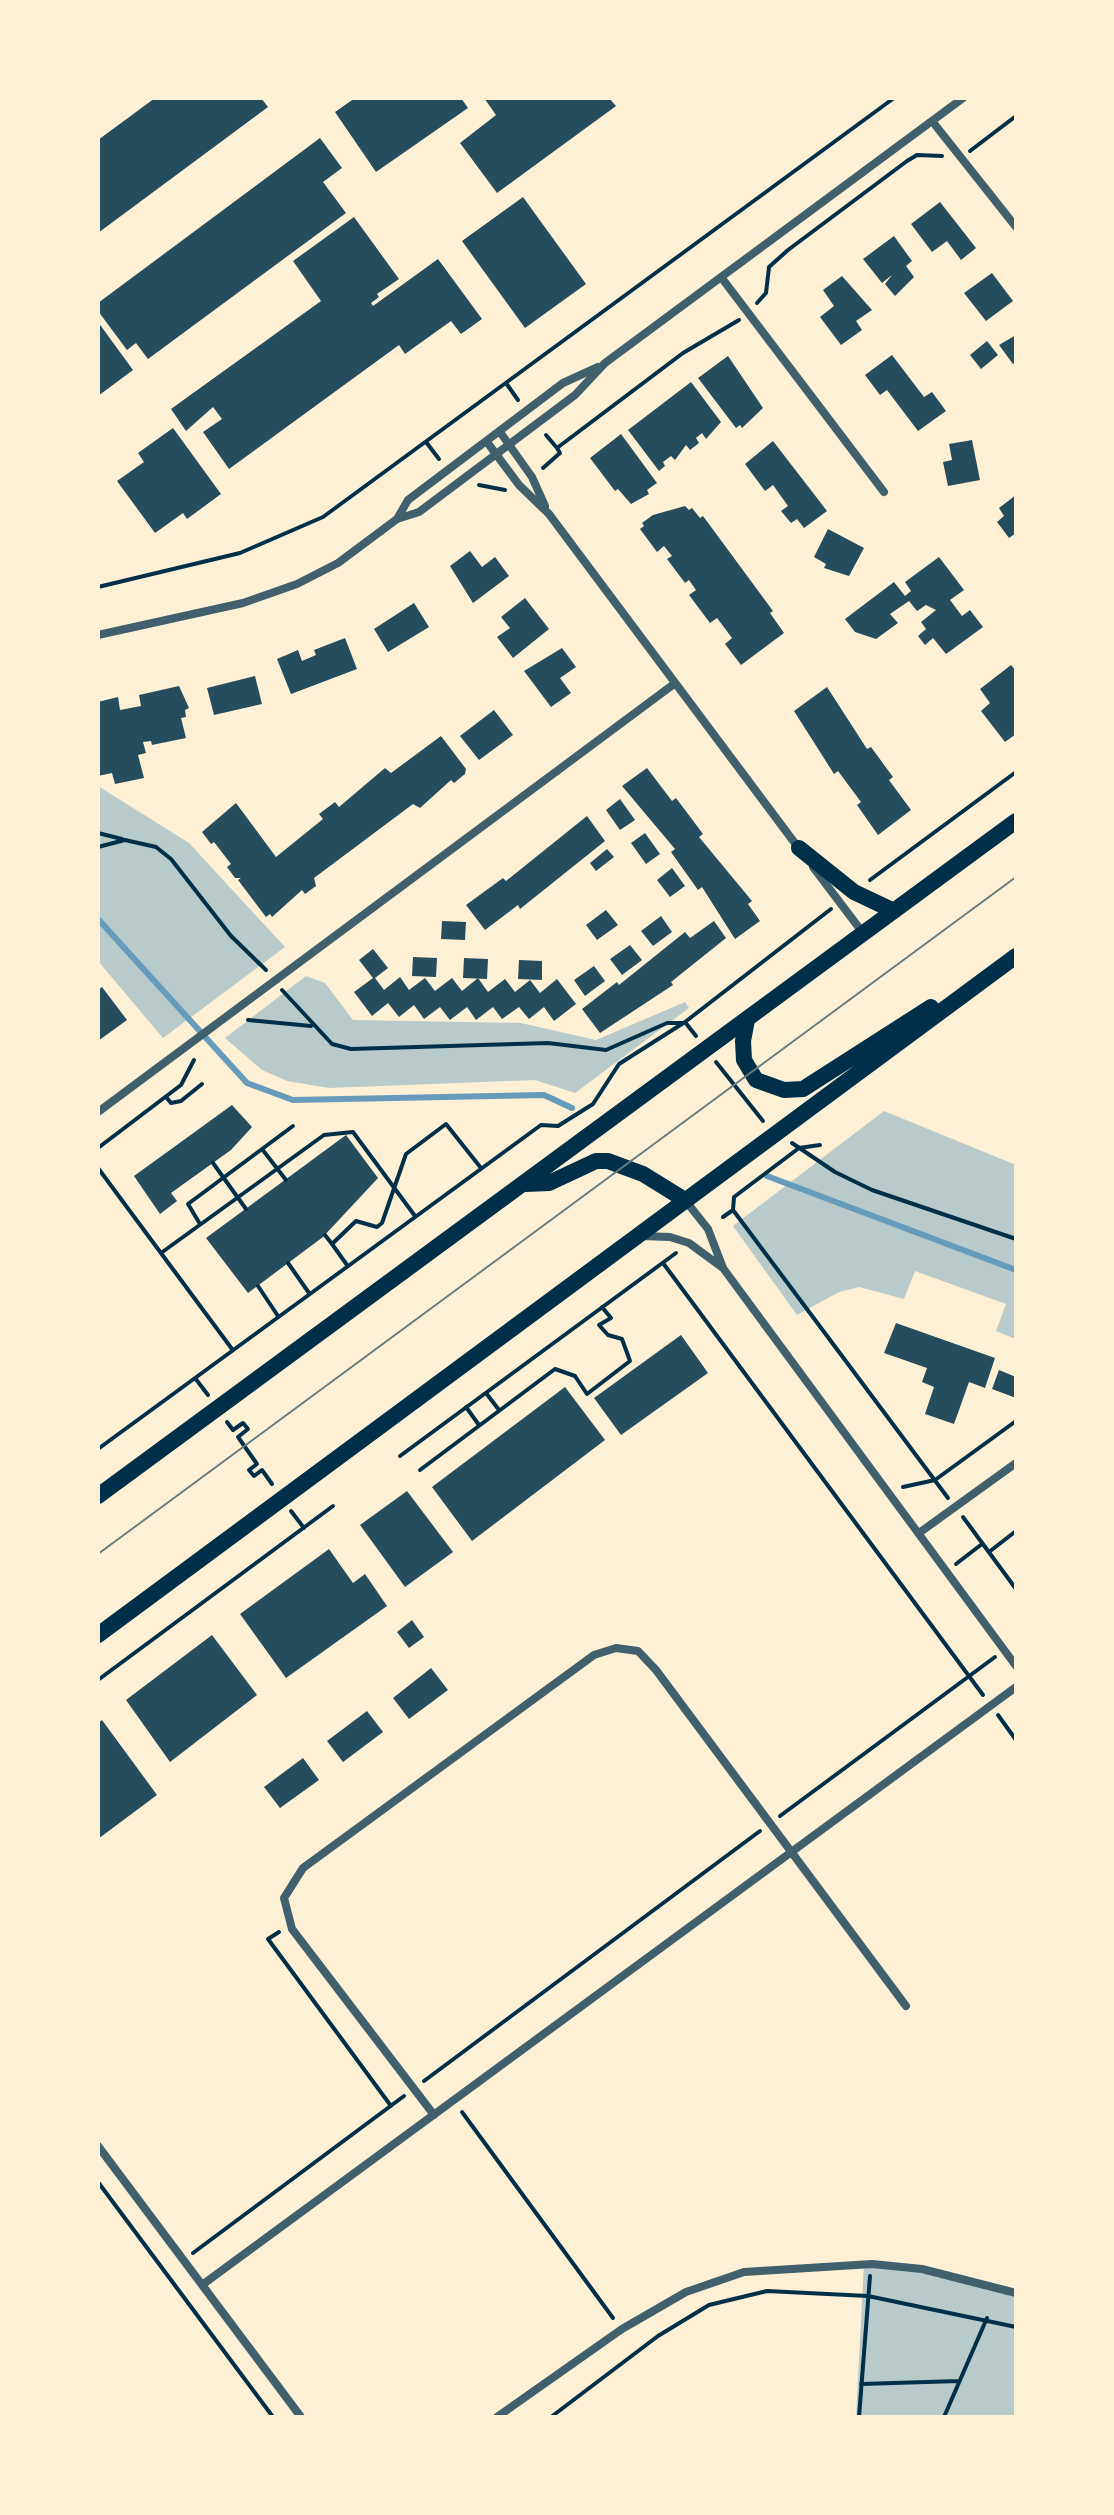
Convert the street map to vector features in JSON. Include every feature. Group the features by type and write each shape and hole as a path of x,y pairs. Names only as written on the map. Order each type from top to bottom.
{"highway":[{"path":"98,1496 1016,821"},
{"path":"799,848 854,892 894,911"},
{"path":"747,1020 743,1041 744,1060 756,1080 784,1090 803,1089 865,1046 1012,959"},
{"path":"98,1635 1012,959"},
{"path":"524,1185 549,1183 596,1161 608,1161 643,1174 685,1200"}],"street":[{"path":"98,635 243,603 297,584 338,563 397,519 419,512 511,447 575,395 605,363 963,98"},
{"path":"932,121 1016,227"},
{"path":"721,277 884,492"},
{"path":"397,519 408,500 563,383 605,363"},
{"path":"500,432 532,477 549,514"},
{"path":"487,442 549,514 863,934"},
{"path":"98,1112 674,684"},
{"path":"685,1200 708,1229 723,1268 1016,1666"},
{"path":"637,1236 670,1237 689,1243 723,1268"},
{"path":"919,1533 1016,1463"},
{"path":"434,2115 290,1924 284,1898 303,1868 594,1655 616,1648 638,1651 656,1670 906,2006"},
{"path":"202,2285 1016,1687"},
{"path":"98,2146 301,2417"},
{"path":"497,2417 622,2329 686,2292 744,2272 872,2264 922,2269 1016,2293"}],"path":[{"path":"98,587 240,553 323,517 893,98"},
{"path":"872,878 1016,772"},
{"path":"98,833 156,847 171,859 231,936 332,1044 351,1049 548,1043 606,1050 667,1023 685,1022"},
{"path":"98,847 125,840"},
{"path":"98,1449 541,1125 558,1126 593,1104 619,1064 685,1022 840,902"},
{"path":"236,1026 246,1020 269,1019 313,1027"},
{"path":"685,1022 763,1121"},
{"path":"98,1148 181,1085 196,1055"},
{"path":"166,1097 171,1103 181,1101 202,1084"},
{"path":"332,1244 356,1221 377,1227 382,1223 406,1154 446,1124 481,1168"},
{"path":"201,1225 188,1204 293,1126"},
{"path":"161,1253 324,1135 353,1132 415,1216"},
{"path":"820,1145 799,1148 734,1197 733,1210 1016,1589"},
{"path":"799,1148 835,1172 872,1190 1016,1239"},
{"path":"262,1149 286,1180"},
{"path":"213,1163 246,1209"},
{"path":"98,1168 232,1350"},
{"path":"723,1217 733,1210"},
{"path":"325,1235 347,1265"},
{"path":"400,1456 676,1253"},
{"path":"288,1263 309,1293"},
{"path":"663,1263 1016,1740"},
{"path":"258,1286 278,1316"},
{"path":"420,1470 555,1369 575,1376 587,1394 630,1361 622,1339 608,1335 599,1325 611,1318 602,1307"},
{"path":"195,1378 233,1430 243,1423 248,1429 238,1437 257,1464 249,1470 254,1476 262,1470 304,1528"},
{"path":"486,1393 500,1411"},
{"path":"466,1407 479,1426"},
{"path":"887,1491 935,1480 1016,1421"},
{"path":"98,1680 333,1506"},
{"path":"989,1552 1016,1531"},
{"path":"946,1572 982,1544"},
{"path":"166,2273 1004,1650"},
{"path":"290,1924 268,1939 391,2106"},
{"path":"454,2100 622,2329"},
{"path":"98,2182 273,2417"},
{"path":"859,2417 872,2264"},
{"path":"551,2417 658,2336 709,2305 767,2291 868,2296 987,2318 1016,2327"},
{"path":"944,2417 987,2318"},
{"path":"861,2384 959,2381"}],"shaded area":[{"path":"98,786 189,843 285,947 163,1038 98,961"},
{"path":"306,976 325,983 353,1020 521,1023 596,1040 685,1002 689,1008 575,1093 535,1080 329,1088 287,1081 262,1070 225,1038"},
{"path":"884,1111 1016,1165 1016,1339 996,1331 1006,1304 915,1271 904,1299 859,1287 839,1292 797,1315 733,1226"},
{"path":"864,2264 922,2269 1016,2293 1016,2417 856,2417"}],"building":[{"path":"155,98 261,98 268,107 98,233 98,140"},
{"path":"355,98 461,98 468,108 376,172 335,112"},
{"path":"484,98 609,98 616,106 497,193 460,143 496,115"},
{"path":"320,138 342,168 323,182 346,213 148,359 136,343 127,350 98,311 98,303"},
{"path":"523,197 586,284 525,328 462,241"},
{"path":"940,202 976,248 961,260 947,241 932,252 911,224"},
{"path":"354,217 399,279 377,294 379,297 371,303 373,306 438,259 482,319 461,334 451,321 405,354 399,345 229,469 203,432 222,419 213,407 186,431 171,409 321,301 293,261"},
{"path":"894,236 912,261 906,266 914,277 895,296 885,284 892,275 882,283 863,259"},
{"path":"992,273 1013,301 986,321 964,293"},
{"path":"842,276 872,310 856,321 862,330 841,345 820,317 834,306 823,290"},
{"path":"98,322 133,370 98,396"},
{"path":"1016,335 1016,362 1013,364 999,345"},
{"path":"987,341 998,355 981,369 970,355"},
{"path":"892,355 924,397 932,392 946,411 918,431 887,390 880,395 865,375"},
{"path":"728,356 763,408 742,428 740,425 736,428 698,378"},
{"path":"691,382 721,422 706,439 702,433 696,438 699,443 690,450 686,445 675,460 671,456 663,462 665,466 659,471 628,430"},
{"path":"173,428 221,494 187,519 183,513 155,533 117,481 144,462 138,453"},
{"path":"621,434 657,483 647,490 649,494 631,504 618,489 615,491 590,458"},
{"path":"972,440 980,480 948,486 943,462 952,460 949,444"},
{"path":"773,441 827,511 804,528 797,519 791,523 781,511 788,506 773,485 765,491 745,464"},
{"path":"1016,495 1016,533 1009,538 997,522 1004,516 999,508"},
{"path":"685,506 689,510 692,508 700,518 703,516 773,611 770,613 784,633 741,665 725,644 732,638 717,618 710,623 689,595 696,590 689,580 685,583 667,559 672,556 664,546 657,552 640,529 644,526 642,523 653,515"},
{"path":"828,529 864,548 849,576 824,568 826,564 814,557"},
{"path":"470,551 482,567 495,557 509,576 473,603 450,566"},
{"path":"939,557 964,590 950,600 962,616 970,610 983,627 946,654 933,638 925,645 918,636 926,629 921,622 936,610 926,605 917,611 909,601 890,614 898,623 876,639 855,632 845,619 894,582 905,596 911,591 905,582"},
{"path":"525,598 549,629 513,658 497,637 510,628 501,617"},
{"path":"414,603 429,627 388,652 374,629"},
{"path":"345,638 357,669 291,694 277,659 298,650 302,661 316,655 314,650"},
{"path":"562,648 576,667 560,678 571,693 551,707 524,671"},
{"path":"1011,665 1016,671 1016,734 1005,742 981,711 990,703 980,689"},
{"path":"255,676 262,704 214,715 207,688"},
{"path":"179,686 189,708 185,710 186,717 181,718 186,738 152,745 151,741 143,742 146,753 138,755 144,778 115,784 112,773 98,776 98,702 118,697 120,710 141,706 139,695"},
{"path":"827,687 867,749 871,747 893,777 889,780 911,810 878,835 857,805 861,802 838,771 834,774 794,711"},
{"path":"494,710 513,735 479,760 460,736"},
{"path":"441,736 466,769 465,774 454,783 451,780 420,808 413,804 314,878 316,886 305,894 302,890 272,917 270,914 266,917 238,880 241,878 235,878 227,867 231,864 202,832 236,803 276,857 323,819 319,814 335,802 339,807 385,768 391,773"},
{"path":"647,768 672,801 676,798 703,834 699,837 752,901 748,904 760,921 735,939 702,887 698,890 671,852 675,849 622,786"},
{"path":"620,799 635,820 620,830 606,810"},
{"path":"587,816 605,841 520,909 518,905 485,930 466,905 503,878 506,881"},
{"path":"645,833 660,854 646,864 631,843"},
{"path":"607,849 614,857 596,871 590,863"},
{"path":"672,868 685,886 670,897 657,880"},
{"path":"606,910 618,925 597,940 586,925"},
{"path":"661,916 672,932 653,946 641,931"},
{"path":"442,921 466,922 465,940 441,939"},
{"path":"714,921 726,938 671,982 673,985 600,1033 582,1009 617,982 619,985 685,932 690,938"},
{"path":"630,945 642,960 622,975 610,959"},
{"path":"373,949 388,968 375,978 384,990 400,977 409,990 425,978 435,991 452,978 462,991 478,978 488,992 505,979 515,992 530,980 540,993 557,979 576,1004 554,1021 544,1007 529,1019 519,1007 502,1019 493,1007 476,1020 467,1007 450,1020 440,1007 424,1019 414,1005 399,1017 388,1003 372,1016 354,992 373,978 359,960"},
{"path":"413,957 437,958 436,977 412,976"},
{"path":"464,958 488,959 487,979 463,978"},
{"path":"519,960 542,961 542,980 518,979"},
{"path":"594,966 605,981 585,996 574,980"},
{"path":"102,987 127,1020 98,1041 98,990"},
{"path":"232,1105 252,1127 231,1150 171,1193 177,1201 160,1214 134,1176"},
{"path":"346,1135 378,1178 323,1237 248,1293 206,1238"},
{"path":"896,1323 995,1358 985,1388 969,1382 954,1424 925,1414 934,1387 922,1382 927,1368 884,1353"},
{"path":"681,1335 708,1373 621,1435 594,1398"},
{"path":"999,1370 1016,1377 1016,1398 992,1389"},
{"path":"565,1387 605,1440 472,1541 432,1487"},
{"path":"407,1491 453,1552 405,1587 360,1525"},
{"path":"329,1549 353,1583 365,1574 387,1606 286,1678 240,1614"},
{"path":"412,1620 424,1637 409,1648 397,1632"},
{"path":"212,1635 257,1695 170,1762 126,1700"},
{"path":"431,1668 448,1690 409,1719 393,1698"},
{"path":"367,1711 383,1732 343,1762 327,1741"},
{"path":"102,1720 157,1795 98,1839 98,1723"},
{"path":"303,1758 319,1780 280,1808 264,1787"}],"waterway":[{"path":"98,919 247,1083 293,1100 544,1095 572,1108"},
{"path":"767,1176 1016,1270"}],"tram line":[{"path":"98,1554 1016,877"}]}
